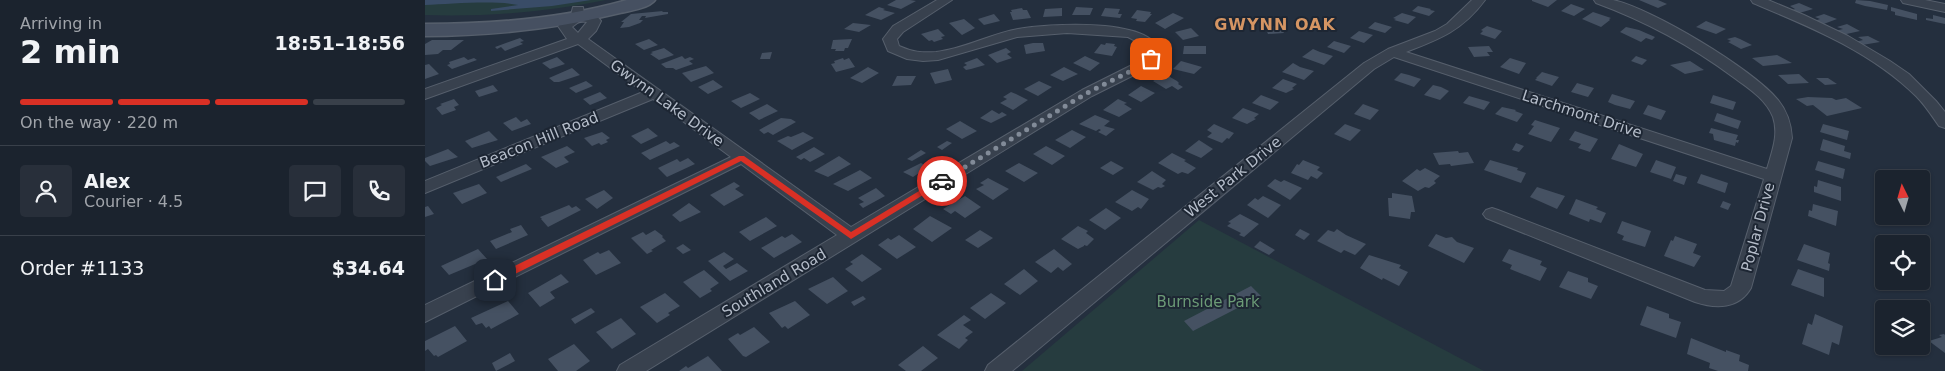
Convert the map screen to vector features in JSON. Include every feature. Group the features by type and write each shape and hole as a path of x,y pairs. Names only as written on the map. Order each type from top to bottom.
{"main road":[{"path":"425,21 499,20 578,14 629,0"},
{"path":"425,30 513,26 647,0"}],"street":[{"name":"Southland Road","path":"628,371 1087,93 1145,64 1151,59 1153,52 1152,46 1147,41 1133,34 1060,29 1016,33 937,56 909,56 893,48 890,39 898,29 946,0"},
{"name":"West Park Drive","path":"996,371 1369,66 1393,52 1440,34 1452,27 1479,0"},
{"name":"Poplar Drive","path":"1492,214 1702,297 1723,299 1738,294 1784,138 1784,126 1780,115 1772,102 1732,70 1684,38 1653,22 1600,0"},
{"path":"1757,0 1837,36 1882,63 1921,92 1945,123"},
{"path":"1907,0 1945,8"},
{"name":"Gwynn Lake Drive","path":"578,14 565,26 570,35 580,39 741,158 851,236"},
{"path":"425,94 580,39"},
{"name":"Larchmont Drive","path":"1393,52 1772,176"},
{"name":"Beacon Hill Road","path":"425,187 654,93"},
{"path":"425,314 741,158"}],"green space":[{"path":"425,0 606,0 539,11 425,15"},
{"name":"Burnside Park","path":"1199,220 1484,371 1022,371"}],"water":[{"path":"425,0 591,0 552,6 491,11 491,9 518,5 485,3 425,5"}],"building":[{"path":"896,0 916,1 901,9 887,5"},
{"path":"1532,0 1557,0 1548,7"},
{"path":"1639,0 1658,0 1667,4 1658,8"},
{"path":"1856,0 1888,5 1887,10 1855,3"},
{"path":"1799,3 1813,9 1796,14 1790,11 1795,9 1790,6"},
{"path":"1571,4 1585,9 1574,16 1561,11"},
{"path":"1418,6 1435,11 1429,16 1412,11"},
{"path":"879,7 895,13 881,20 865,15"},
{"path":"1076,7 1093,8 1090,15 1072,15"},
{"path":"1891,7 1917,14 1917,20 1895,15 1895,12 1891,11"},
{"path":"1022,8 1027,10 1031,18 1013,20 1011,10"},
{"path":"1062,8 1062,16 1043,17 1045,9"},
{"path":"1105,8 1120,9 1118,14 1122,14 1120,18 1101,16"},
{"path":"1137,10 1151,12 1150,14 1152,14 1145,22 1136,21 1137,19 1131,18"},
{"path":"668,12 668,14 645,18 646,16 642,16 639,20 643,20 640,23 620,28 624,22 621,22 631,14"},
{"path":"1593,12 1611,18 1601,27 1582,19"},
{"path":"1173,13 1184,18 1165,29 1155,23"},
{"path":"1402,13 1416,17 1408,24 1394,20 1396,19 1393,18"},
{"path":"994,14 1000,21 984,25 978,19"},
{"path":"1824,14 1837,19 1821,25 1814,21 1820,19 1815,17"},
{"path":"1933,15 1945,18 1945,24 1926,20 1926,18 1933,19"},
{"path":"964,19 975,28 962,35 949,23"},
{"path":"1706,21 1726,29 1716,34 1696,27"},
{"path":"1375,22 1392,27 1385,33 1368,28"},
{"path":"853,23 871,25 859,32 844,29"},
{"path":"1847,24 1860,31 1842,35 1835,31 1843,29 1837,27"},
{"path":"1276,26 1278,30 1282,30 1284,33 1268,34 1265,27"},
{"path":"1487,26 1502,31 1495,39 1480,34 1483,31 1481,30"},
{"path":"1626,27 1655,37 1652,40 1646,38 1641,42 1620,32"},
{"path":"1191,28 1199,36 1183,40 1175,32"},
{"path":"938,29 945,36 941,37 943,39 934,42 932,40 929,41 921,34"},
{"path":"1359,31 1373,35 1364,43 1350,38"},
{"path":"1868,36 1880,42 1862,45 1855,42 1863,40 1858,37"},
{"path":"1735,37 1752,45 1741,49 1728,42 1731,41 1727,39"},
{"path":"520,38 524,41 520,42 523,44 505,51 501,47 497,49 495,47"},
{"path":"649,39 658,45 644,50 635,44"},
{"path":"852,39 848,48 845,48 844,51 831,49 833,40"},
{"path":"432,40 464,40 451,50 443,50 438,54 425,55 425,44"},
{"path":"1334,41 1351,46 1344,53 1327,47"},
{"path":"1043,43 1045,51 1026,54 1024,45"},
{"path":"1106,43 1115,44 1114,46 1117,47 1112,56 1094,53 1101,44 1105,45"},
{"path":"1184,46 1206,46 1206,54 1183,54"},
{"path":"1489,46 1493,52 1487,52 1490,56 1474,57 1468,47"},
{"path":"664,48 674,55 659,60 650,54 653,53 651,52"},
{"path":"1006,48 1011,52 1007,54 1012,58 997,63 988,55"},
{"path":"1313,49 1333,56 1324,65 1302,57"},
{"path":"772,52 770,59 760,59 762,53"},
{"path":"1777,55 1792,63 1763,66 1752,58"},
{"path":"682,56 685,59 690,57 694,59 689,61 693,64 676,70 666,68 661,64"},
{"path":"1085,56 1100,63 1090,71 1073,63"},
{"path":"1636,56 1647,60 1642,65 1631,61"},
{"path":"464,57 468,60 474,58 477,60 452,69 447,65 450,64 449,62"},
{"path":"557,57 565,64 550,69 542,63"},
{"path":"843,58 844,60 849,58 855,67 836,72 831,64"},
{"path":"977,58 985,65 966,70 963,67 967,65 964,63"},
{"path":"1510,58 1526,63 1519,74 1500,67"},
{"path":"1181,61 1202,67 1194,74 1173,69"},
{"path":"1690,61 1704,70 1685,74 1670,65"},
{"path":"1293,63 1314,71 1304,80 1282,72"},
{"path":"429,64 439,74 425,79 425,65"},
{"path":"706,66 714,73 691,82 682,73"},
{"path":"868,67 879,73 862,83 850,78"},
{"path":"1064,67 1078,74 1063,81 1050,75"},
{"path":"572,68 580,75 559,82 554,82 549,78"},
{"path":"948,69 952,80 935,84 930,73"},
{"path":"1542,72 1559,77 1552,86 1535,80"},
{"path":"1163,73 1183,87 1178,90 1172,86 1166,89 1153,81"},
{"path":"1401,73 1421,79 1414,87 1394,80"},
{"path":"1799,74 1809,83 1788,84 1778,75"},
{"path":"897,76 916,76 911,85 892,86"},
{"path":"1816,78 1828,78 1837,84 1825,85"},
{"path":"1283,79 1297,84 1292,88 1294,89 1286,93 1272,88"},
{"path":"713,80 723,87 708,94 698,87"},
{"path":"586,81 593,86 576,93 569,88"},
{"path":"1039,81 1052,87 1038,96 1024,89"},
{"path":"1577,83 1594,88 1588,97 1571,92"},
{"path":"493,85 498,91 479,97 475,91"},
{"path":"1433,85 1449,91 1440,100 1424,95"},
{"path":"1141,86 1155,93 1141,102 1128,95"},
{"path":"600,92 607,98 590,105 583,99"},
{"path":"1011,92 1028,100 1013,110 1000,103 1007,99 1003,97"},
{"path":"750,93 760,99 741,108 731,101"},
{"path":"1612,94 1635,101 1630,109 1615,105 1608,102"},
{"path":"1261,95 1279,102 1270,110 1252,103"},
{"path":"1713,95 1736,102 1733,110 1710,103"},
{"path":"1469,96 1490,102 1484,110 1463,103"},
{"path":"1808,97 1832,98 1836,100 1846,98 1862,108 1827,116 1813,105 1807,106 1796,99"},
{"path":"454,99 459,105 454,107 456,110 442,115 436,108 442,105 440,104"},
{"path":"1118,99 1127,103 1124,104 1132,109 1119,117 1103,110"},
{"path":"767,104 778,111 759,120 749,113"},
{"path":"1363,104 1379,110 1370,120 1354,114"},
{"path":"1648,105 1666,111 1661,120 1643,114"},
{"path":"1502,107 1516,110 1523,114 1517,122 1495,114"},
{"path":"1243,108 1259,114 1254,118 1256,119 1247,124 1232,118"},
{"path":"992,110 999,114 1002,112 1007,115 991,123 980,118"},
{"path":"1717,113 1741,121 1738,129 1714,121"},
{"path":"1095,115 1110,121 1104,126 1115,129 1106,136 1098,132 1101,130 1099,129 1096,131 1079,124"},
{"path":"516,117 521,122 527,119 531,124 512,131 503,123"},
{"path":"781,118 791,119 796,122 773,135 768,132 764,134 759,130"},
{"path":"1535,120 1560,128 1551,142 1528,134 1534,126 1531,125"},
{"path":"960,121 977,131 962,139 946,129"},
{"path":"1214,124 1234,133 1222,143 1207,137 1212,133 1207,130"},
{"path":"1345,124 1361,130 1350,141 1334,134"},
{"path":"1823,124 1849,131 1847,140 1820,132"},
{"path":"648,128 658,136 641,144 631,136"},
{"path":"1711,128 1738,135 1736,140 1739,140 1738,143 1736,142 1735,146 1714,140 1713,134 1709,133"},
{"path":"1072,130 1086,137 1070,148 1055,140"},
{"path":"489,131 498,140 472,148 465,141"},
{"path":"1575,131 1598,139 1590,152 1578,148 1581,144 1569,140"},
{"path":"602,132 610,138 606,140 608,142 601,145 599,143 592,146 584,138"},
{"path":"803,132 814,138 792,150 777,141 788,136 791,137"},
{"path":"1823,139 1845,146 1844,151 1851,153 1850,159 1820,150"},
{"path":"1199,140 1213,149 1201,158 1185,151"},
{"path":"666,141 670,144 674,142 680,146 650,160 641,153"},
{"path":"947,141 952,143 942,150 937,147"},
{"path":"1516,143 1524,146 1519,152 1512,150"},
{"path":"1619,144 1643,154 1636,167 1611,159"},
{"path":"567,146 575,152 564,157 569,162 556,168 541,157"},
{"path":"1046,146 1065,156 1052,165 1033,154"},
{"path":"814,147 825,154 810,162 804,158 801,160 796,157"},
{"path":"448,149 458,157 430,166 425,161 425,158"},
{"path":"921,150 926,153 912,161 907,159"},
{"path":"1458,151 1459,153 1468,152 1474,163 1451,166 1450,164 1439,165 1433,153"},
{"path":"1172,153 1196,168 1188,174 1182,172 1178,174 1158,163"},
{"path":"839,156 851,164 828,177 814,171"},
{"path":"688,158 695,164 667,177 658,168 677,159 680,162"},
{"path":"1303,160 1320,167 1317,170 1323,173 1317,179 1311,176 1308,180 1291,173 1297,164 1299,165"},
{"path":"1490,160 1518,168 1517,170 1526,173 1521,183 1484,170"},
{"path":"1656,160 1676,167 1671,179 1650,172"},
{"path":"1111,161 1124,168 1113,175 1100,168"},
{"path":"1818,161 1845,169 1843,179 1815,170"},
{"path":"921,163 928,167 913,177 903,172"},
{"path":"1019,163 1038,173 1024,182 1005,171"},
{"path":"526,164 532,169 501,182 496,177"},
{"path":"1425,168 1440,176 1434,181 1436,183 1429,188 1425,187 1418,191 1402,181 1417,169 1420,171"},
{"path":"860,170 872,178 848,191 833,184"},
{"path":"1152,171 1166,180 1162,184 1165,186 1153,190 1137,182"},
{"path":"1676,174 1687,177 1684,185 1673,181"},
{"path":"1701,174 1728,183 1725,193 1697,183"},
{"path":"988,178 1009,189 993,200 976,189 984,185 980,183"},
{"path":"1275,179 1281,182 1284,180 1302,188 1290,200 1267,186"},
{"path":"1818,180 1841,187 1841,201 1814,192 1814,186 1817,187"},
{"path":"734,182 740,186 735,189 744,195 724,206 710,195"},
{"path":"479,184 487,193 462,204 453,193"},
{"path":"1537,187 1565,196 1557,209 1530,197"},
{"path":"876,188 885,196 863,208 859,204 864,202 858,198"},
{"path":"604,190 613,198 597,209 585,199"},
{"path":"1132,190 1149,199 1141,209 1138,207 1132,211 1115,202"},
{"path":"1392,193 1412,196 1415,212 1411,212 1410,219 1389,216 1388,198 1392,198"},
{"path":"965,196 981,207 965,218 955,211 951,214 943,209"},
{"path":"1263,196 1281,205 1268,218 1247,205 1255,198 1258,200"},
{"path":"1576,199 1598,207 1596,209 1606,213 1601,223 1590,219 1589,222 1569,214"},
{"path":"1723,201 1731,204 1728,210 1720,207"},
{"path":"689,203 701,212 680,222 672,215"},
{"path":"1813,204 1838,211 1836,226 1808,216 1809,210 1812,211"},
{"path":"569,205 572,208 576,206 581,210 548,227 540,217"},
{"path":"428,206 434,214 425,217 425,207"},
{"path":"1106,208 1121,218 1105,230 1089,220"},
{"path":"1240,214 1259,224 1244,237 1239,235 1241,233 1227,226 1231,223 1228,222"},
{"path":"930,216 952,228 932,242 913,229"},
{"path":"766,217 777,226 750,241 739,232"},
{"path":"1622,221 1651,231 1645,247 1622,240 1624,236 1617,233"},
{"path":"521,225 528,235 496,249 490,241 512,232 510,229"},
{"path":"1078,226 1088,231 1086,233 1094,239 1087,246 1084,245 1078,249 1061,239"},
{"path":"1300,229 1310,234 1304,240 1295,235"},
{"path":"1337,229 1366,244 1355,255 1344,250 1341,253 1317,241 1328,230 1334,232"},
{"path":"655,230 666,241 647,254 631,238 643,232 646,235"},
{"path":"980,230 993,238 978,248 965,240"},
{"path":"792,234 802,242 774,258 761,248 782,236 785,238"},
{"path":"1436,234 1446,238 1452,237 1457,242 1474,248 1464,263 1428,246"},
{"path":"899,235 916,247 897,259 878,245 888,238 891,240"},
{"path":"1675,236 1697,244 1693,253 1701,256 1694,267 1664,256 1671,240 1673,241"},
{"path":"1260,241 1275,250 1269,255 1254,247"},
{"path":"683,244 691,250 683,254 676,248"},
{"path":"1804,244 1830,253 1829,271 1797,260"},
{"path":"478,249 487,259 449,275 441,266"},
{"path":"1054,249 1072,264 1063,271 1058,267 1051,273 1035,262"},
{"path":"1509,249 1542,261 1540,265 1547,268 1540,281 1510,269 1512,265 1502,261"},
{"path":"609,250 621,263 596,275 583,260 598,252 600,254"},
{"path":"724,252 734,259 723,266 726,269 737,263 748,271 730,281 708,261"},
{"path":"862,254 882,269 862,282 845,269 853,264 850,262"},
{"path":"1369,255 1401,265 1399,268 1408,272 1399,286 1383,278 1382,280 1360,268"},
{"path":"1024,269 1038,281 1020,295 1004,284"},
{"path":"1798,269 1824,278 1824,297 1791,285"},
{"path":"704,270 719,283 710,289 712,291 700,298 683,282"},
{"path":"1568,271 1588,278 1588,282 1598,286 1591,299 1559,287"},
{"path":"561,274 569,282 550,292 555,298 540,307 528,293"},
{"path":"833,277 848,291 827,304 808,289"},
{"path":"1251,286 1261,296 1193,331 1184,321"},
{"path":"665,293 680,306 668,313 670,315 657,323 640,307"},
{"path":"991,293 1006,303 985,319 970,308"},
{"path":"863,296 866,299 854,306 851,302"},
{"path":"508,301 519,314 491,329 489,326 486,328 482,323 476,325 471,318"},
{"path":"795,301 810,315 788,329 785,326 782,328 769,313"},
{"path":"1647,306 1669,314 1669,318 1681,322 1676,338 1640,325"},
{"path":"591,308 595,312 575,324 571,319"},
{"path":"1815,314 1843,326 1839,345 1832,342 1829,355 1802,344 1808,323 1812,325"},
{"path":"964,315 971,320 963,325 973,332 965,338 968,340 959,349 937,335"},
{"path":"621,318 636,334 612,349 596,332"},
{"path":"455,326 467,341 438,357 434,356 428,349 425,351 425,341"},
{"path":"754,327 770,342 746,357 728,339"},
{"path":"1939,335 1945,335 1945,353 1930,342 1942,337"},
{"path":"1691,338 1726,352 1726,350 1740,355 1739,361 1749,365 1748,371 1718,371 1709,368 1710,363 1687,354"},
{"path":"574,344 590,361 576,371 558,371 548,359"},
{"path":"923,346 938,358 921,371 906,371 898,365"},
{"path":"510,353 515,361 496,371 492,363"},
{"path":"708,356 722,371 679,371 686,366 688,368"}],"way so far":[{"path":"942,181 1087,93 1145,64 1151,59"}],"district":[{"name":"GWYNN OAK","path":"1275,24"}],"route":[{"path":"495,280 741,158 851,236 942,181"}]}
